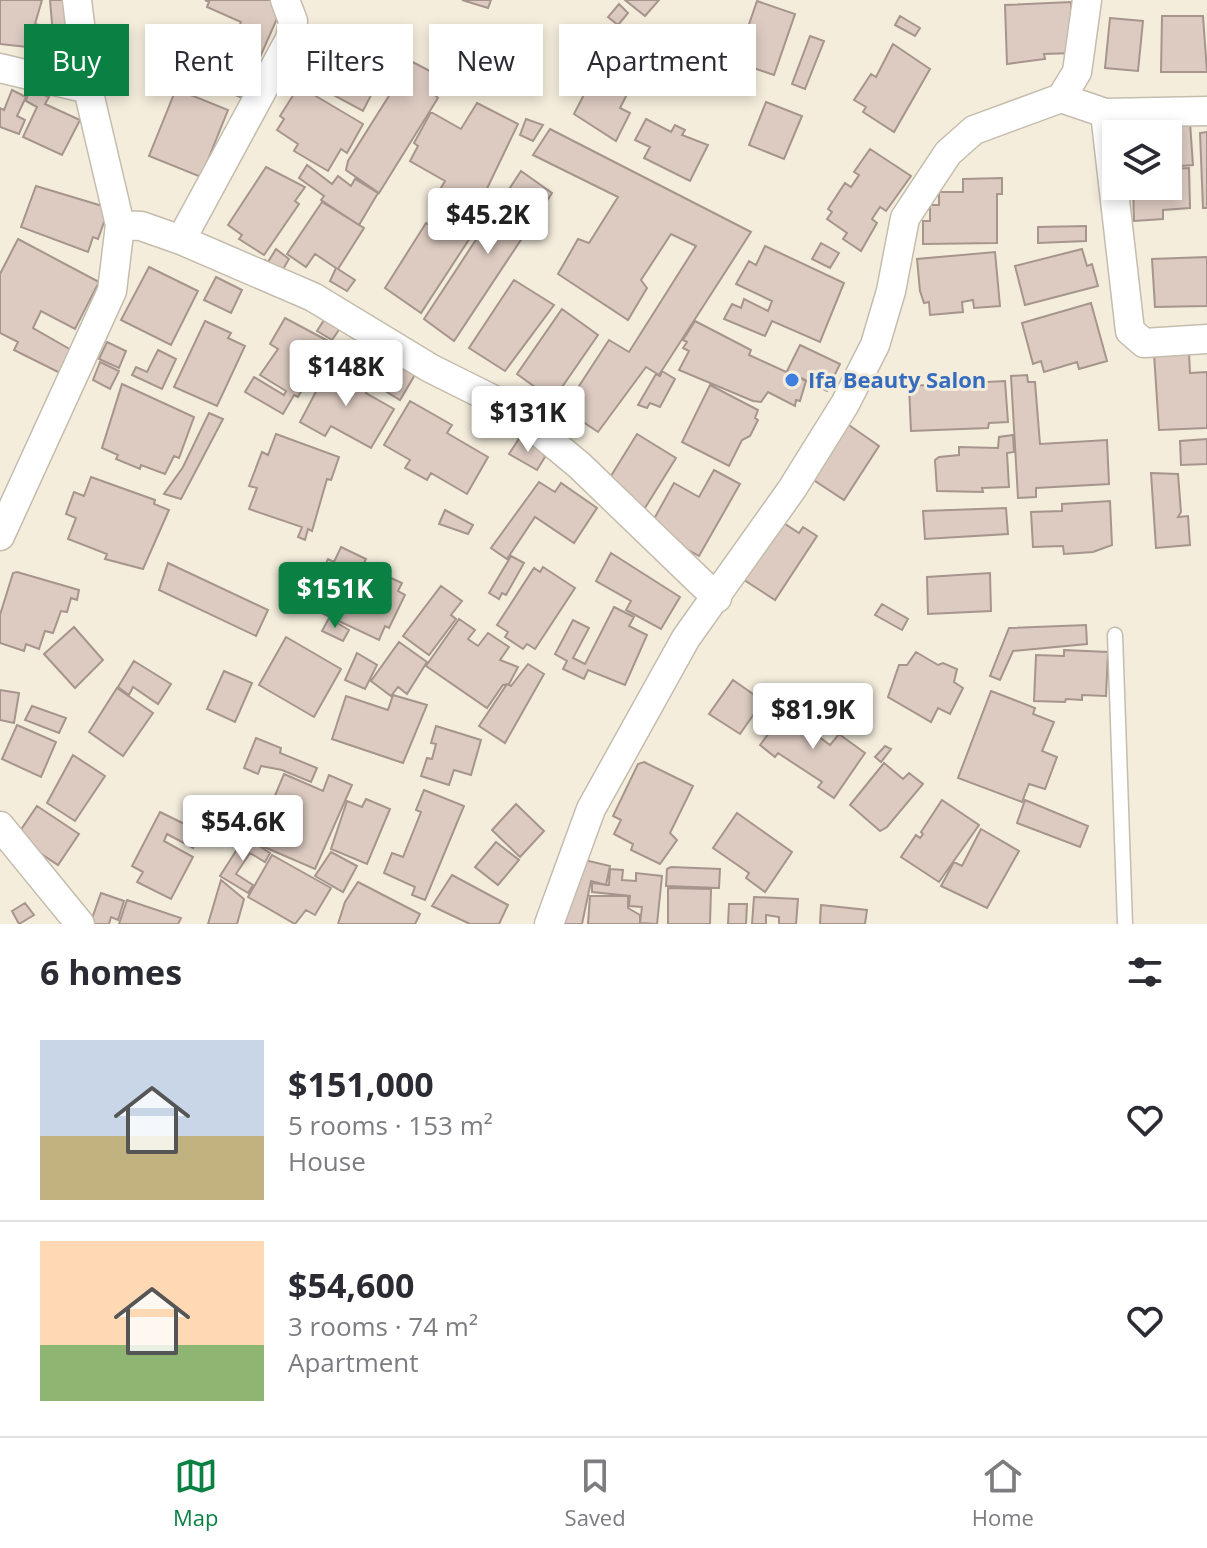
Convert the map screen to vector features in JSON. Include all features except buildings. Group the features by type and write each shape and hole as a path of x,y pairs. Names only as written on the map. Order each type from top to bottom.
{"street":[{"path":"77,0 80,24"},
{"path":"181,240 290,39 293,18 285,0"},
{"path":"549,924 591,809 686,638 792,489 845,404 875,345 891,291 905,218 948,153 974,130 1061,98 1077,72 1087,0"},
{"path":"0,68 24,74"},
{"path":"0,536 112,291 120,225 90,96"},
{"path":"1061,98 1105,113 1207,111"},
{"path":"1105,113 1130,331 1144,343 1207,339"},
{"path":"120,225 141,226 181,240 313,297 430,368 510,408 579,465 717,598"},
{"path":"0,826 80,924"}],"lane":[{"path":"1115,635 1125,924"}],"place":[{"name":"Ifa Beauty Salon","path":"792,380"}]}
